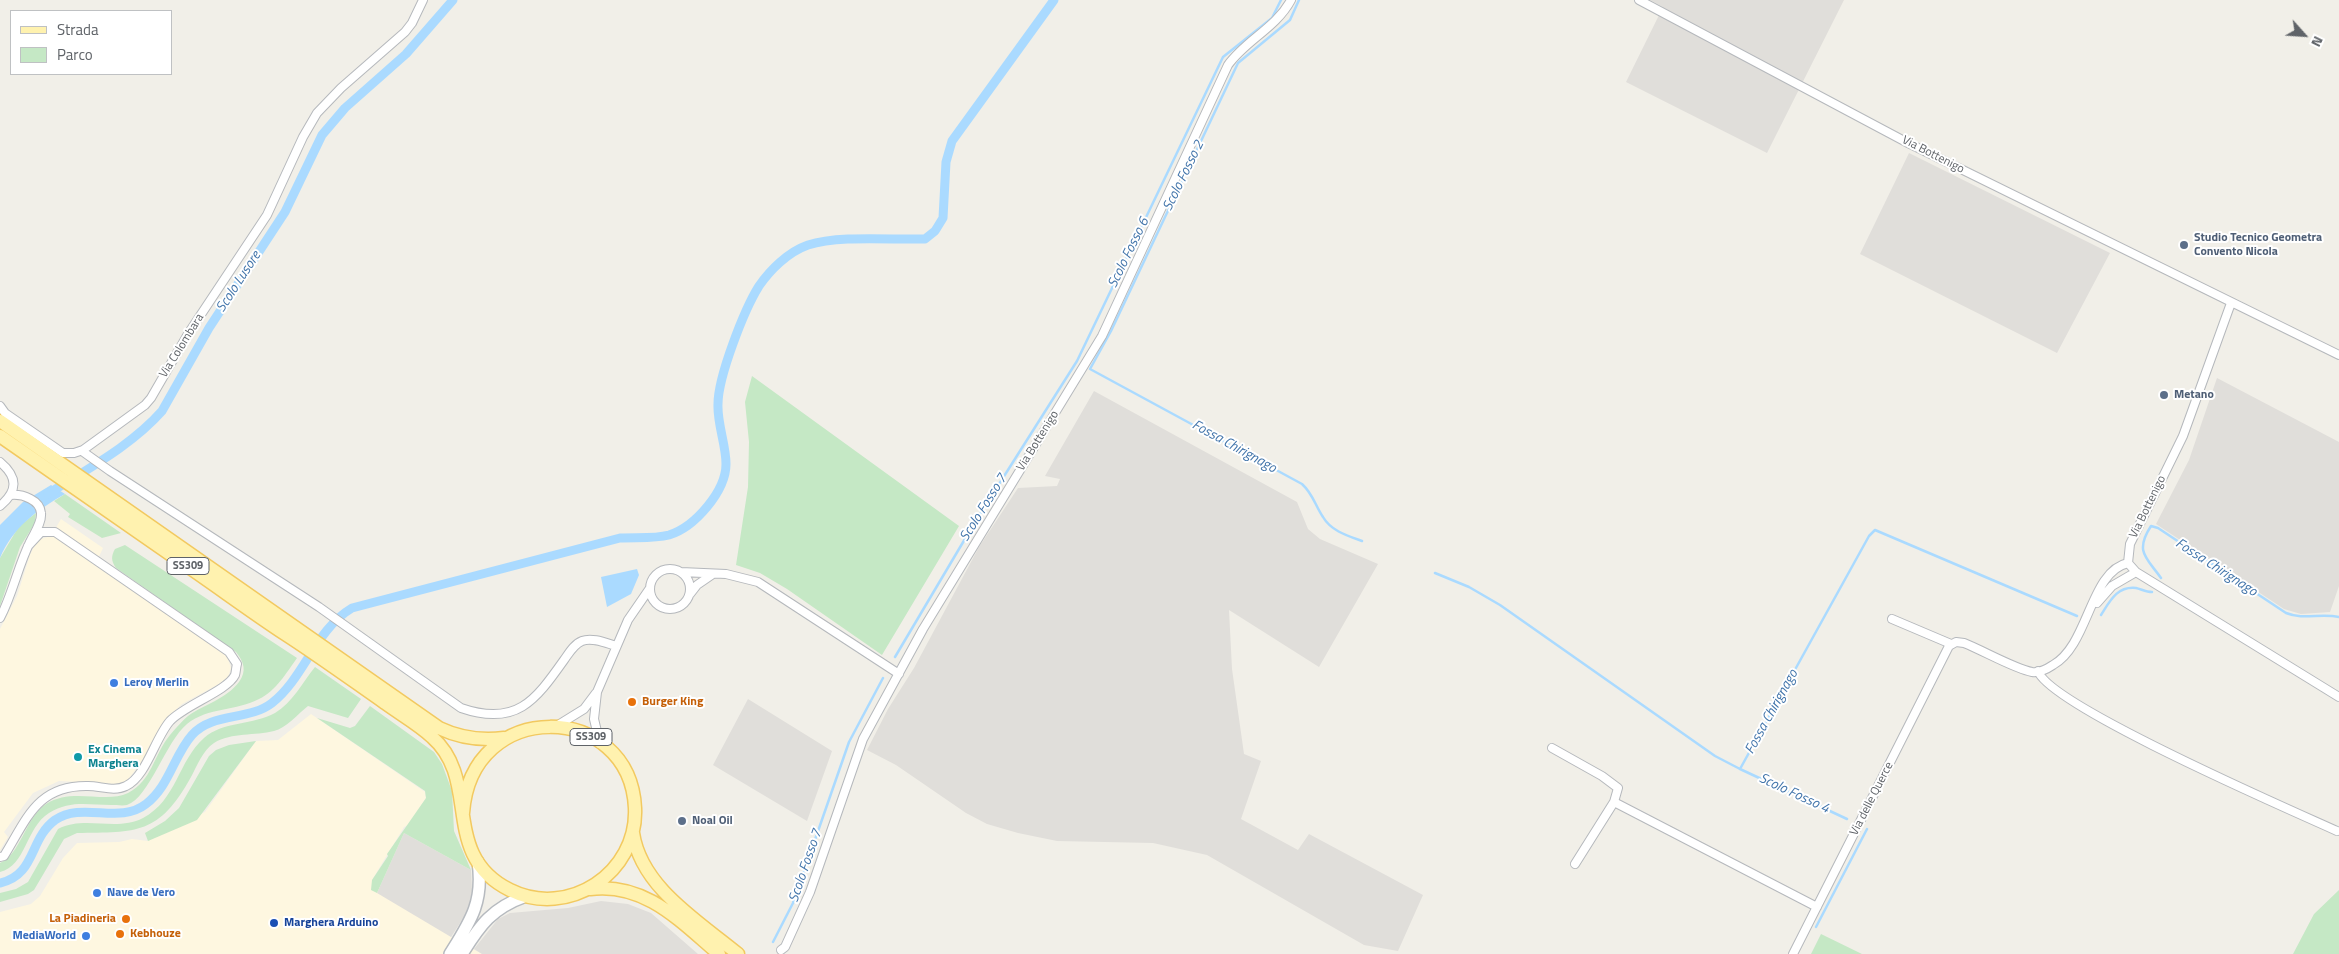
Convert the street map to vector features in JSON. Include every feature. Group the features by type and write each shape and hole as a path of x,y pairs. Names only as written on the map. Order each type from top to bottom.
{"main road":[{"name":"SS309","path":"0,421 81,485 302,638 439,728 465,738 479,740 507,737 526,730 555,727 579,732 600,744 616,759 630,783 635,808 633,830 624,854 617,865 588,890"},
{"name":"SS309","path":"0,436 56,467"},
{"name":"SS309","path":"330,657 433,737 447,756 457,778 465,833 478,862 499,883 526,896 557,898 588,890 610,888 644,896 664,907 719,954"},
{"name":"SS309","path":"462,813 466,787 475,769 486,753 507,737"},
{"name":"SS309","path":"633,830 640,859 656,884 738,954"}],"street":[{"name":"Via Colombara","path":"84,453 145,405 188,334 267,215 303,137 317,112 341,88 405,32 412,23 422,0"},
{"name":"Via Bottenigo","path":"781,950 786,944 810,892 864,739 946,591 1102,336 1228,65 1239,51 1276,22 1291,0"},
{"name":"Via Bottenigo","path":"1639,0 1908,143 2339,355"},
{"name":"Via Bottenigo","path":"2128,563 2130,544 2183,436 2231,303"},
{"path":"0,406 5,413 63,453 84,453 321,609 453,703 482,715 508,713 531,701 544,688 574,647 581,641 590,639 616,646"},
{"path":"0,462 12,477 14,486 13,495 0,506"},
{"path":"0,618 28,546 40,523 41,515 38,506 26,496 13,495"},
{"path":"0,857 4,856 28,815 50,793 68,787 82,786 111,789 125,786 135,780 170,722 181,711 226,685 234,675 237,664 229,652 55,532 41,532 28,546"},
{"path":"1892,619 1951,644 1964,643 2026,670 2038,671 2065,658 2073,648 2100,589 2113,569 2128,563 2136,572 2339,697"},
{"path":"555,727 584,709 597,692 616,646 635,610 650,588 654,577 659,572 672,569 681,572 739,576 758,582 899,674"},
{"path":"681,572 689,581 690,594"},
{"path":"2091,610 2112,586 2136,572"},
{"path":"650,588 651,597 657,605 666,610 678,608 684,605 697,585 715,573"},
{"path":"635,610 647,605 657,605"},
{"name":"Via delle Querce","path":"1793,954 1951,644"},
{"path":"2038,671 2043,679 2062,694 2164,752 2337,831"},
{"path":"597,692 594,718 600,744"},
{"path":"1552,748 1616,786 1618,791 1614,802 1575,864"},
{"path":"1614,802 1817,907"},
{"path":"450,954 472,917 477,904 480,888 478,862"},
{"path":"462,954 482,923 502,905 526,896"}],"shaded area":[{"path":"1650,0 1844,0 1767,153 1626,82 1663,7"},
{"path":"1909,153 2110,253 2057,353 1860,254"},
{"path":"2217,378 2339,442 2339,586 2330,612 2301,614 2284,609 2156,524 2189,460"},
{"path":"1094,391 1297,502 1308,529 1320,539 1378,564 1319,667 1229,610 1232,669 1244,754 1261,761 1241,819 1298,850 1309,834 1423,895 1398,951 1364,945 1207,855 1153,843 1057,841 987,824 966,813 896,765 867,750 888,709 914,668 979,547 1018,488 1057,486 1060,479 1045,476"},
{"path":"61,519 103,548 95,565 227,656 231,668 228,677 219,684 182,704 169,716 142,761 127,781 117,784 59,781 33,793 4,832 8,837 0,850 0,629 17,596 30,555 37,540 51,536"},
{"path":"748,699 832,751 807,821 713,765"},
{"path":"311,714 425,792 426,798 408,825 404,827 372,880 451,937 482,954 0,954 0,912 31,904 40,896 63,858 77,843 119,842 132,839 148,841 205,812 256,741 278,740"},
{"path":"404,833 471,870 472,890 469,909 451,937 377,893"},
{"path":"601,901 628,904 651,913 698,954 482,954 474,949 498,919 510,913 568,908"}],"green space":[{"path":"752,376 959,526 882,655 787,589 760,573 736,565 748,487 749,442 745,402"},
{"path":"65,494 121,533 102,538 68,517 70,514 54,501"},
{"path":"36,513 35,523 20,547 0,606 0,558 19,526"},
{"path":"125,545 297,658 281,681 265,696 241,706 204,715 187,724 179,732 143,792 135,800 127,805 87,804 64,806 49,813 35,827 15,862 9,868 0,872 0,863 13,852 33,818 46,804 56,799 67,797 119,796 136,788 148,774 165,742 179,725 188,716 228,693 239,682 243,674 243,663 236,652 116,568 112,561 112,556 115,549"},
{"path":"315,667 361,699 348,718 308,706 287,724 274,731 228,737 214,743 203,754 179,796 157,820 131,830 77,833 64,839 34,890 28,894 0,902 0,893 16,889 28,882 58,829 79,823 122,824 143,818 163,801 195,747 204,738 220,729 258,720 275,713 292,698"},
{"path":"370,706 434,752 442,764 452,791 454,831 471,870 404,833 377,893 371,890 372,880 388,856 387,854 426,798 425,791 317,718 350,728 355,726"},
{"path":"256,741 197,820 148,841 145,833 165,821 179,808 209,756 216,750 229,745"},
{"path":"2339,890 2339,954 2293,954 2314,914"},
{"path":"1821,934 1862,954 1811,954"}],"water":[{"path":"51,485 65,494 27,520 12,537 0,558 0,525 23,502"},
{"path":"637,569 639,575 631,594 607,607 601,577"}],"waterway":[{"name":"Scolo Lusore","path":"48,494 123,446 150,424 162,411 209,328 285,212 322,135 345,108 406,54 453,0"},
{"path":"0,883 12,879 20,872 26,865 40,837 55,820 77,812 124,813 146,804 160,789 180,752 192,735 210,723 263,709 272,703 293,680 329,628 339,617 352,608 620,538 669,535 689,524 707,507 715,496 725,474 726,457 718,412 719,392 733,344 746,311 759,286 780,262 793,252 808,245 850,239 925,239 935,231 943,218 946,162 952,141 1054,0"},
{"name":"Scolo Fosso 6","path":"895,657 975,522 1077,361 1223,57 1272,18 1281,0"},
{"name":"Scolo Fosso 2","path":"1299,0 1290,20 1238,63 1111,331 1090,369 1302,484 1330,526 1362,541"},
{"name":"Fossa Chirignago","path":"2161,578 2147,560 2143,549 2143,542 2151,526 2158,528 2286,613 2299,616 2339,617"},
{"name":"Fossa Chirignago","path":"1435,573 1469,587 1500,605 1715,756 1740,769 1869,536 1875,530 2077,616"},
{"name":"Fossa Chirignago","path":"2101,615 2115,596 2124,589 2136,588 2152,592"},
{"name":"Scolo Fosso 7","path":"773,942 793,903 849,742 883,678"},
{"name":"Scolo Fosso 4","path":"1740,769 1847,819"},
{"name":"Scolo Fosso 4","path":"1816,927 1867,829"}],"place":[{"name":"Studio Tecnico Geometra Convento Nicola","path":"2184,245"},
{"name":"Metano","path":"2164,395"},
{"name":"Leroy Merlin","path":"114,683"},
{"name":"Burger King","path":"632,702"},
{"name":"Ex Cinema Marghera","path":"78,757"},
{"name":"Noal Oil","path":"682,821"},
{"name":"Nave de Vero","path":"97,893"},
{"name":"La Piadineria","path":"126,919"},
{"name":"Marghera Arduino","path":"274,923"},
{"name":"Kebhouze","path":"120,934"},
{"name":"MediaWorld","path":"86,936"}]}
